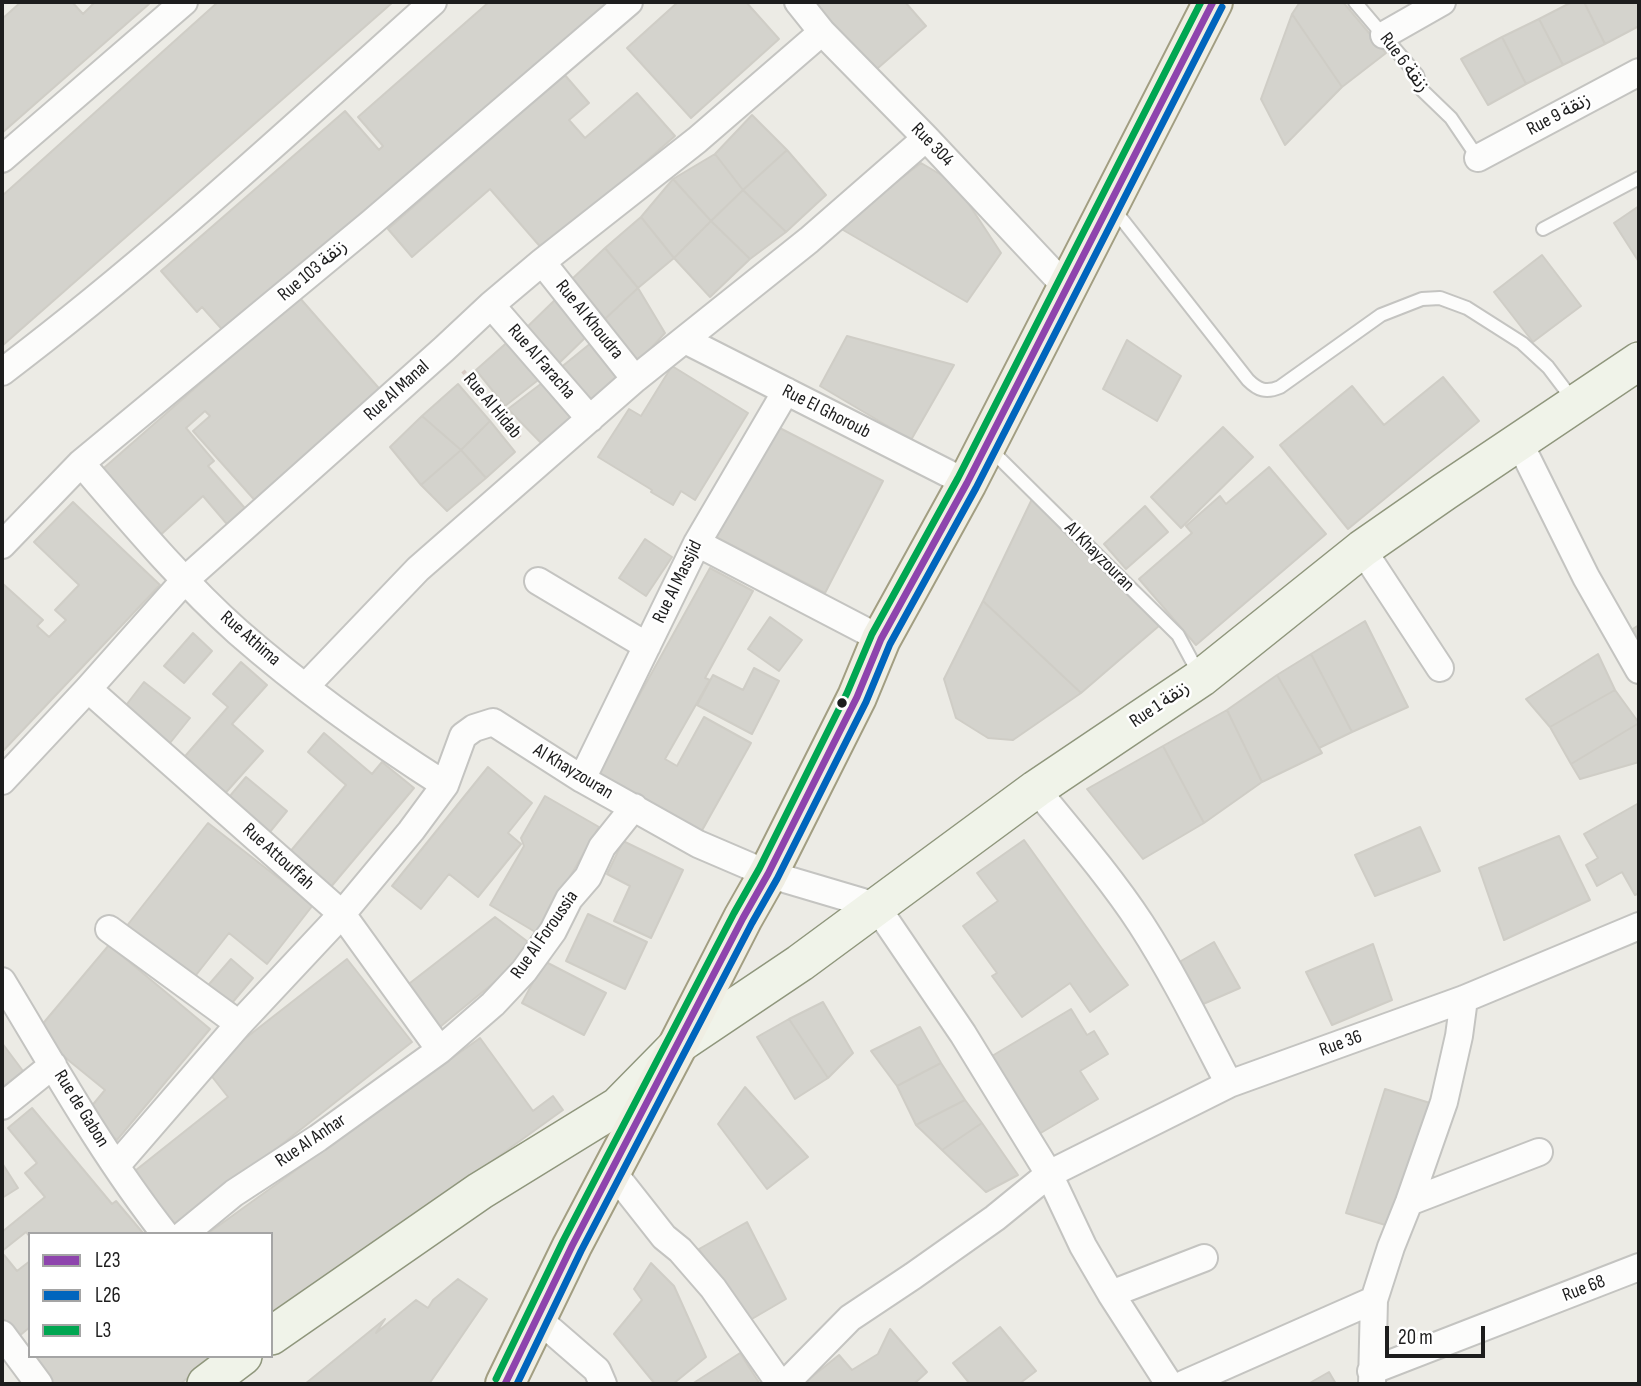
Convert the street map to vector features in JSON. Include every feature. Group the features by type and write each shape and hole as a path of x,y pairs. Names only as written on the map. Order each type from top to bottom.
{"main road":[{"path":"505,1384 572,1246 768,874 857,697 881,639 967,483 1213,2"}],"street":[{"path":"2,159 184,2"},
{"path":"2,372 91,303 276,143 433,2"},
{"name":"Rue 103 زنقة","path":"2,545 81,463 371,223 629,2"},
{"name":"Rue 304","path":"798,2 822,32 1067,288"},
{"path":"1384,36 1442,2"},
{"name":"Rue Al Manal","path":"4,774 88,689 185,580 491,305 697,140 822,32"},
{"name":"Rue 9 زنقة","path":"1478,158 1639,72"},
{"path":"305,687 418,569 635,379 809,240 926,138"},
{"name":"Rue Al Khoudra","path":"542,262 635,379"},
{"name":"Rue Al Faracha","path":"491,305 590,419"},
{"name":"Rue El Ghoroub","path":"685,340 967,483"},
{"name":"Rue 1 زنقة","path":"273,1335 480,1191 618,1106 678,1045 800,963 1037,789 1201,678 1362,548 1639,361"},
{"name":"Rue Al Massjid","path":"582,779 697,543 786,391"},
{"path":"1519,442 1586,577 1639,670"},
{"name":"Rue Athima","path":"81,463 185,580 238,631 305,687 401,757 445,785"},
{"path":"697,543 881,639"},
{"path":"1362,548 1440,668"},
{"path":"538,581 647,646"},
{"name":"Rue Attouffah","path":"88,689 342,914 440,1050"},
{"name":"Al Khayzouran","path":"445,785 463,736 493,722 582,779 698,844 768,874 876,906"},
{"path":"117,1165 239,1024 342,914 411,831 445,785"},
{"path":"1037,789 1140,922 1164,961 1229,1084"},
{"name":"Rue Al Foroussia","path":"440,1050 493,1004 524,971 553,931 569,899 588,877 603,847 634,807"},
{"path":"876,906 963,1034 1049,1174 1083,1245 1169,1384"},
{"name":"Rue 36","path":"782,1384 850,1318 995,1219 1049,1174 1229,1084 1464,999 1639,926"},
{"path":"109,929 239,1024"},
{"name":"Rue de Gabon","path":"2,981 73,1100 134,1194 163,1232"},
{"path":"1371,1377 1374,1300 1444,1102 1459,1036 1464,999"},
{"name":"Rue Al Anhar","path":"186,1232 234,1193 318,1138 440,1050"},
{"path":"2,1106 53,1065"},
{"path":"1409,1202 1539,1152"},
{"path":"612,1171 664,1237 680,1250 713,1288 782,1384"},
{"path":"1111,1294 1204,1258"},
{"name":"Rue 68","path":"1371,1377 1639,1267"},
{"path":"1184,1384 1374,1300"},
{"path":"537,1318 597,1370 603,1384"},
{"path":"2,1334 38,1384"},
{"path":"206,1384 240,1358"}],"lane":[{"name":"Rue 6 زنقة","path":"1355,2 1417,75 1422,90 1451,118 1478,158"},
{"path":"1543,229 1639,178"},
{"path":"1110,204 1248,380 1263,391 1279,387 1381,315 1422,299 1440,299 1467,308 1522,343 1548,367 1576,403"},
{"name":"Al Khayzouran","path":"986,446 1178,635 1201,678"}],"path":[{"name":"Rue Al Hidab","path":"444,349 541,463"}],"building":[{"path":"21,2 72,2 83,14 95,2 149,4 2,133 2,19"},
{"path":"218,2 393,2 2,346 2,196"},
{"path":"489,2 608,2 227,335 202,307 197,312 161,271 345,111 379,150 383,146 358,117"},
{"path":"678,2 746,2 779,39 691,118 627,48"},
{"path":"809,2 905,2 926,26 870,75"},
{"path":"1300,2 1343,2 1386,53 1342,87 1292,14"},
{"path":"1572,2 1584,2 1605,44 1563,65 1539,19"},
{"path":"1584,2 1639,2 1639,26 1605,44"},
{"path":"1292,14 1342,87 1285,145 1261,99"},
{"path":"1539,19 1563,65 1526,84 1502,37"},
{"path":"1502,37 1526,84 1488,105 1461,59"},
{"path":"564,74 589,103 569,120 585,138 637,93 675,136 544,251 490,189 412,257 388,229"},
{"path":"752,115 787,150 743,190 715,154"},
{"path":"787,150 826,195 786,232 743,190"},
{"path":"715,154 743,190 711,221 673,179"},
{"path":"921,163 955,183 1001,253 967,302 838,227"},
{"path":"673,179 711,221 674,258 641,217"},
{"path":"743,190 786,232 750,259 711,221"},
{"path":"1639,206 1639,262 1614,223"},
{"path":"641,217 674,258 638,288 605,248"},
{"path":"711,221 750,259 710,297 674,258"},
{"path":"605,248 638,288 605,319 572,279"},
{"path":"1542,255 1581,306 1533,342 1494,292"},
{"path":"638,288 665,333 638,362 605,319"},
{"path":"560,295 589,334 552,370 522,332"},
{"path":"299,297 384,394 259,505 193,431 210,416 205,411 186,428 214,461 208,466 250,514 232,530 203,496 155,540 97,474"},
{"path":"847,336 954,365 911,440 820,386"},
{"path":"512,338 542,377 505,406 476,370"},
{"path":"1127,340 1181,376 1157,421 1103,389"},
{"path":"591,343 627,374 588,406 554,373"},
{"path":"672,366 748,413 695,500 681,491 673,505 598,457 629,409 641,416"},
{"path":"1443,377 1479,421 1348,529 1280,445 1352,386 1384,425"},
{"path":"546,380 580,414 545,447 508,409"},
{"path":"458,384 490,421 461,450 422,416"},
{"path":"422,416 461,450 421,485 390,447"},
{"path":"490,421 515,452 486,478 461,450"},
{"path":"770,423 883,481 825,593 712,535"},
{"path":"1223,427 1253,457 1181,528 1151,497"},
{"path":"461,450 486,478 447,511 421,485"},
{"path":"1269,467 1326,534 1196,645 1139,579 1192,533 1186,526 1220,496 1226,504"},
{"path":"1033,497 1160,625 1081,693 983,601"},
{"path":"73,502 160,585 2,752 2,583 43,620 37,626 49,637 66,620 55,610 79,585 34,542"},
{"path":"1145,506 1168,532 1126,569 1104,544"},
{"path":"645,539 672,557 646,596 619,578"},
{"path":"710,568 753,591 705,678 710,680 665,759 677,766 704,717 751,743 700,834 595,775"},
{"path":"983,601 1081,693 1013,740 988,738 956,718 944,679"},
{"path":"770,617 802,640 779,671 748,649"},
{"path":"1365,621 1408,707 1352,732 1311,654"},
{"path":"1639,625 1639,643 1631,630"},
{"path":"193,633 212,651 184,683 164,666"},
{"path":"1311,654 1352,732 1319,748 1277,675"},
{"path":"1598,654 1615,690 1550,727 1526,699"},
{"path":"241,662 267,685 232,724 263,751 221,798 180,762 228,707 213,694"},
{"path":"754,668 779,681 752,734 697,705 713,675 743,690"},
{"path":"1277,675 1322,753 1262,782 1227,710"},
{"path":"144,682 190,718 166,748 120,713"},
{"path":"1615,690 1639,723 1571,764 1550,727"},
{"path":"1227,710 1262,782 1204,823 1163,746"},
{"path":"1639,723 1639,762 1580,779 1571,764"},
{"path":"324,733 372,774 382,762 414,788 330,888 289,853 346,785 308,752"},
{"path":"1163,746 1204,823 1143,859 1087,789"},
{"path":"488,767 532,803 508,833 521,844 478,897 449,874 421,909 392,886"},
{"path":"246,777 287,811 265,838 224,803"},
{"path":"545,796 599,827 537,933 490,905 524,846 521,838"},
{"path":"1639,803 1639,893 1635,895 1622,872 1597,886 1586,865 1598,858 1584,834"},
{"path":"208,823 313,905 267,964 229,933 189,984 122,932"},
{"path":"1420,827 1440,871 1375,896 1355,855"},
{"path":"1559,836 1590,900 1504,940 1479,868"},
{"path":"1024,840 1128,985 1090,1012 1070,983 1022,1017 992,976 997,973 963,926 998,901 977,873"},
{"path":"623,841 683,870 651,938 614,921 630,886 607,874"},
{"path":"588,914 647,942 625,989 566,961"},
{"path":"495,917 536,948 435,1031 401,990"},
{"path":"1214,942 1240,988 1194,1008 1174,965"},
{"path":"1373,944 1392,1000 1332,1025 1306,972"},
{"path":"109,945 210,1029 117,1140 85,1114 105,1090 35,1033"},
{"path":"231,959 253,978 227,1009 204,990"},
{"path":"347,959 412,1042 168,1232 126,1178 228,1097 206,1069"},
{"path":"544,961 606,993 584,1035 522,1003"},
{"path":"823,1002 853,1053 828,1078 789,1019"},
{"path":"1071,1009 1087,1035 1094,1031 1108,1054 1080,1071 1098,1099 1039,1134 992,1056"},
{"path":"789,1019 828,1078 795,1099 757,1037"},
{"path":"920,1027 941,1063 897,1086 871,1051"},
{"path":"480,1038 533,1111 553,1096 563,1110 273,1319 273,1232 210,1232"},
{"path":"2,1043 26,1075 2,1093"},
{"path":"941,1063 965,1100 916,1125 897,1086"},
{"path":"745,1087 808,1157 767,1189 718,1124"},
{"path":"1385,1089 1430,1103 1392,1227 1346,1213"},
{"path":"965,1100 982,1123 942,1150 916,1125"},
{"path":"32,1108 112,1204 116,1201 142,1232 28,1232 28,1234 26,1232 2,1251 2,1232 45,1197 25,1173 37,1163 8,1128"},
{"path":"982,1123 1018,1175 986,1192 942,1150"},
{"path":"2,1163 18,1188 2,1198"},
{"path":"747,1222 786,1299 745,1323 699,1249"},
{"path":"4,1255 17,1271 28,1263 28,1329 18,1337 2,1318"},
{"path":"651,1263 674,1286 706,1357 673,1384 655,1384 614,1334 642,1300 634,1289"},
{"path":"458,1279 487,1299 429,1384 305,1384 385,1319 376,1333 416,1300 428,1308 433,1300"},
{"path":"1000,1327 1036,1371 1019,1384 970,1384 953,1363"},
{"path":"890,1329 927,1372 914,1384 803,1384 839,1355 852,1370 878,1354"},
{"path":"740,1353 760,1384 692,1384"},
{"path":"37,1358 212,1358 180,1384 43,1384 28,1365"},
{"path":"1329,1372 1336,1384 1308,1384"}],"transit line":[{"name":"L3","path":"496,1379 563,1241 759,869 847,693 872,634 958,478 1201,2"},
{"name":"L23","path":"505,1384 572,1246 768,874 857,697 881,639 967,483 1213,2"},
{"name":"L26","path":"517,1384 581,1251 777,879 866,702 890,644 976,488 1222,7"}]}
